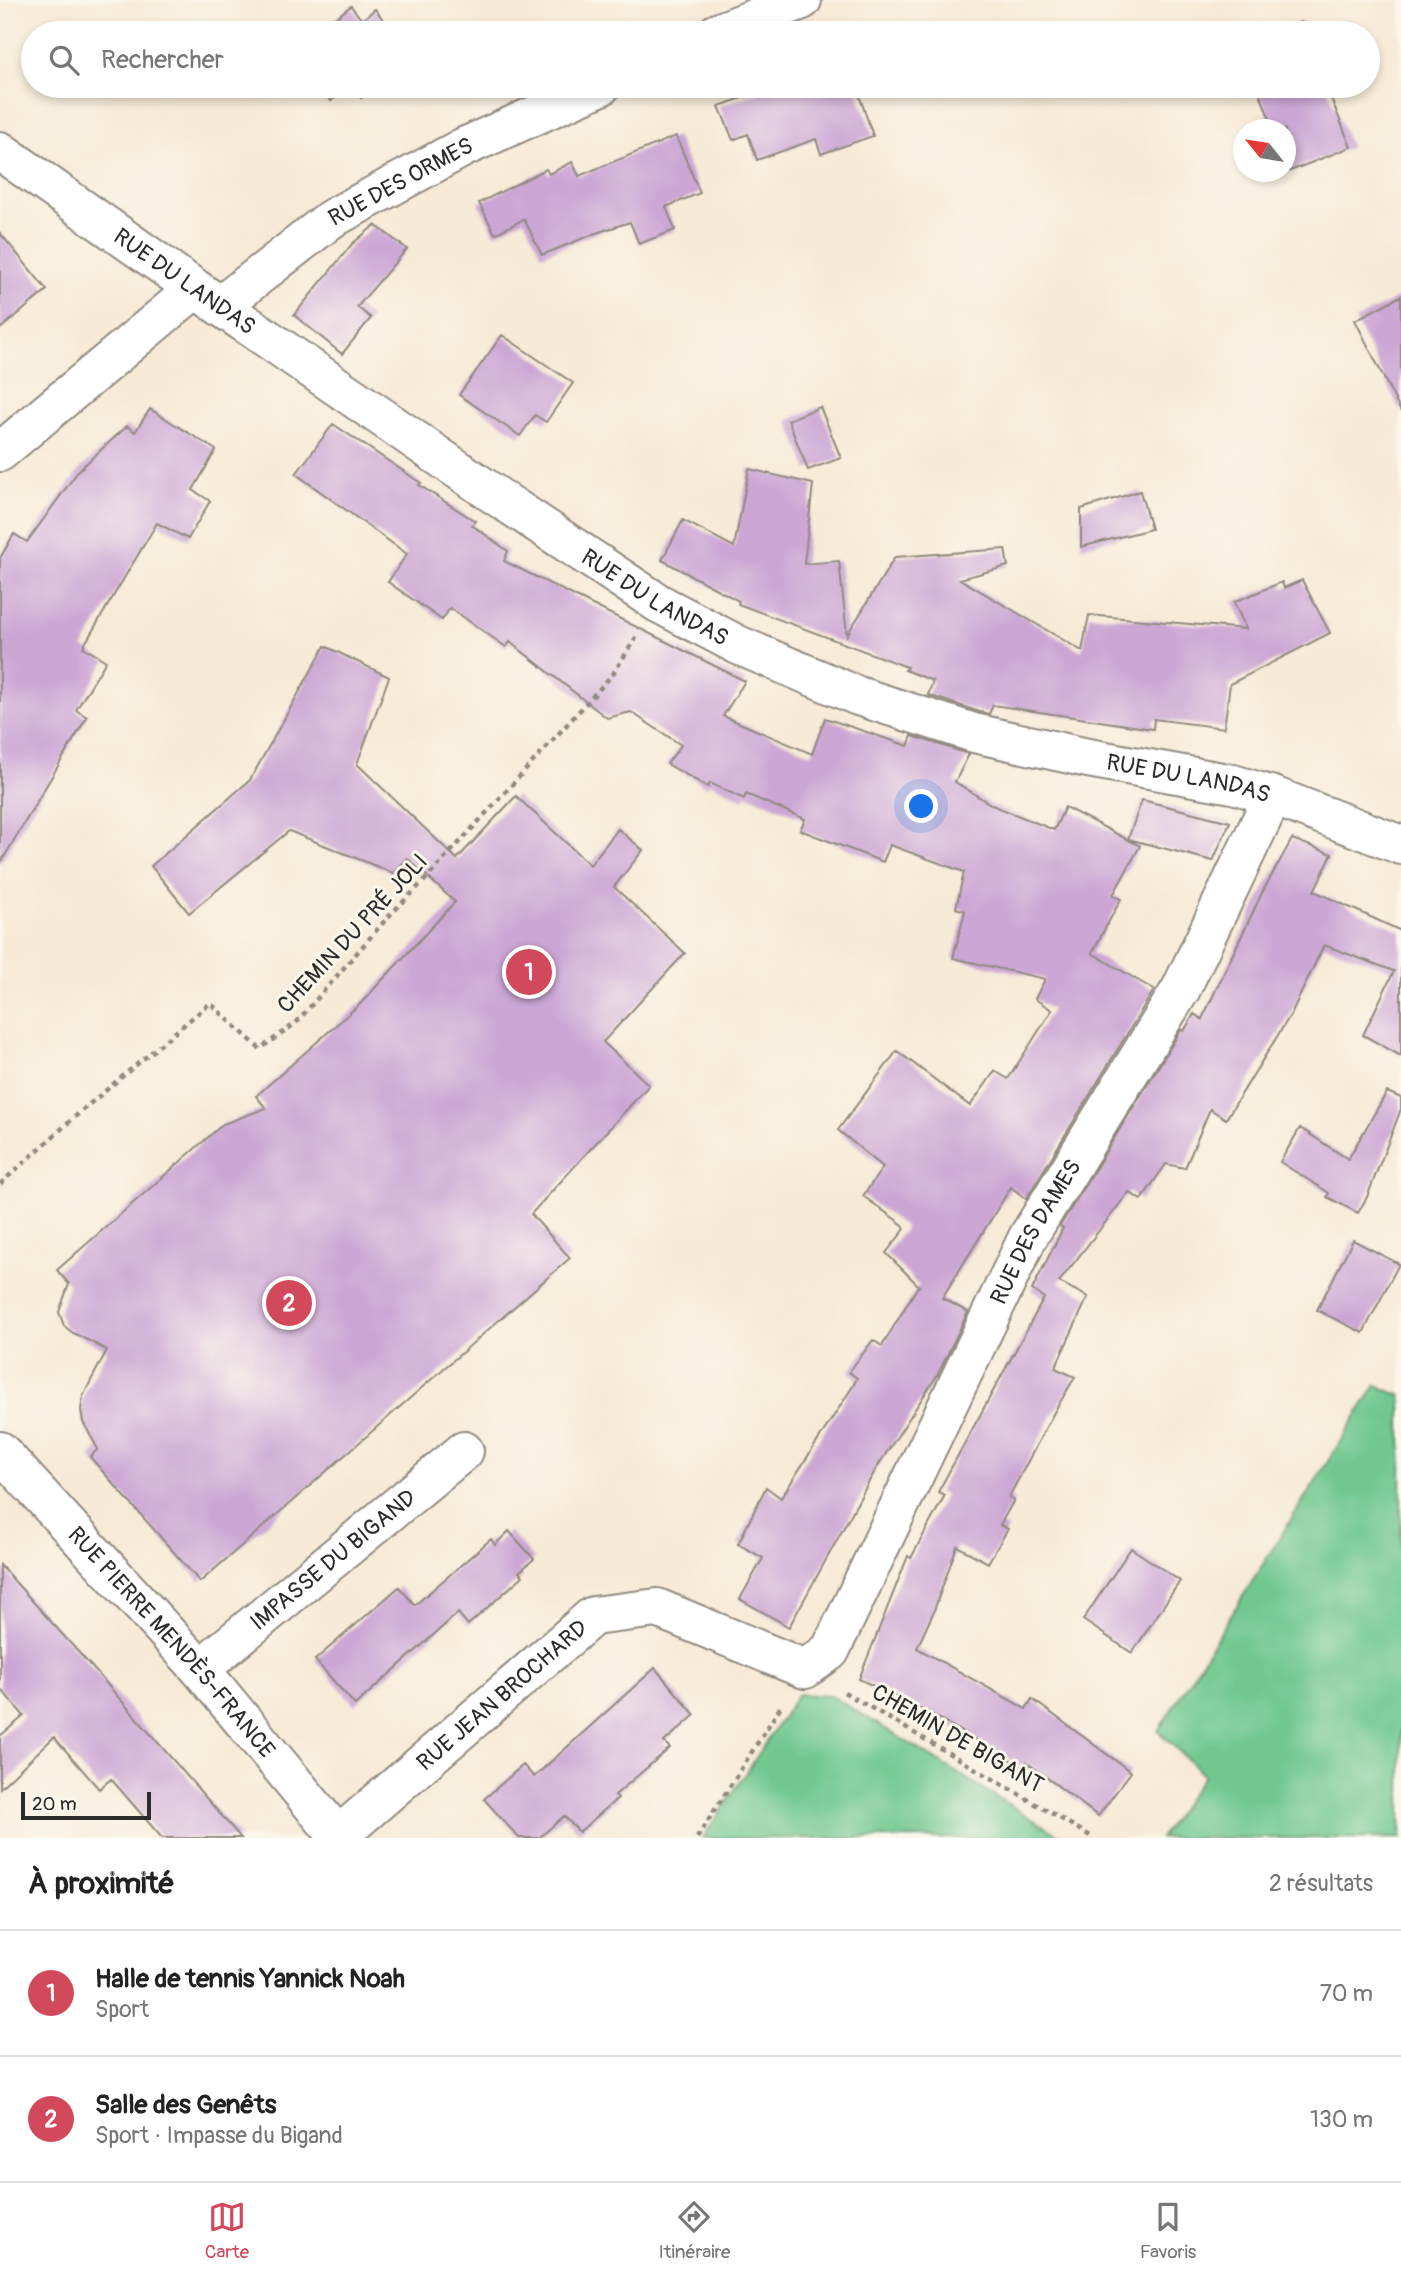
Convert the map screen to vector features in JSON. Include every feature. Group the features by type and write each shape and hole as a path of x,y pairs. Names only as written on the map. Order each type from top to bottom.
{"street":[{"path":"748,21 802,0"},
{"name":"RUE DES ORMES","path":"0,452 207,297 331,219 464,147 574,98"},
{"name":"RUE DU LANDAS","path":"0,151 207,297 658,603 738,645 858,696 974,733 1088,758 1233,784 1273,796 1401,845"},
{"name":"RUE DES DAMES","path":"805,1669 830,1651 1028,1237 1181,989 1273,796"},
{"name":"RUE PIERRE MENDÈS-FRANCE","path":"0,1451 200,1669 337,1837"},
{"name":"IMPASSE DU BIGAND","path":"200,1669 464,1451"},
{"name":"RUE JEAN BROCHARD","path":"337,1837 593,1616 657,1608 805,1669"}],"path":[{"name":"CHEMIN DU PRÉ JOLI","path":"0,1184 86,1107 210,1003 260,1049 296,1023 388,917 427,878 613,674 658,603"},
{"path":"697,1838 805,1669"},
{"name":"CHEMIN DE BIGANT","path":"805,1669 1094,1838"}],"green space":[{"path":"1376,1385 1401,1396 1401,1838 1160,1838 1204,1775 1158,1731"},
{"path":"798,1694 832,1696 1063,1838 703,1838"}],"building":[{"path":"351,6 362,20 375,9 384,21 332,21"},
{"path":"742,98 860,98 873,136 821,154 816,139 757,160 748,134 733,140 719,106"},
{"path":"1262,98 1331,98 1351,147 1296,169 1296,119 1270,119"},
{"path":"676,136 700,193 666,207 675,230 639,244 630,222 542,255 524,219 495,234 479,203 546,169 549,174 572,162 579,176"},
{"path":"375,225 407,249 357,307 371,318 342,354 294,315 352,244"},
{"path":"0,233 47,290 0,329"},
{"path":"1401,296 1401,412 1355,320"},
{"path":"502,335 573,383 546,422 535,415 520,436 459,395"},
{"path":"820,407 841,458 808,470 788,420"},
{"path":"150,409 216,450 193,490 210,501 188,539 157,523 83,647 106,661 76,710 87,717 0,864 0,558 14,534 27,542 79,470 127,426 135,432"},
{"path":"333,424 475,521 472,525 508,551 504,561 745,681 723,716 812,754 825,718 908,746 912,736 969,754 955,782 992,805 1054,830 1065,807 1140,846 1113,895 1121,899 1092,953 1154,990 1026,1199 1011,1187 942,1298 968,1312 938,1374 876,1469 789,1627 740,1599 763,1558 738,1544 766,1487 781,1498 853,1386 857,1378 849,1372 873,1340 882,1346 918,1286 920,1287 886,1253 905,1229 903,1225 863,1196 883,1167 838,1130 897,1051 970,1106 995,1071 1008,1079 1052,1010 1035,999 1045,979 953,958 965,911 956,908 964,872 890,845 883,862 800,830 805,819 746,794 744,799 710,783 708,787 667,764 681,745 631,712 607,718 510,642 506,647 450,608 442,620 388,582 407,554 296,474"},
{"path":"749,469 813,484 804,564 839,561 847,635 895,557 1005,549 1008,566 960,579 1082,651 1089,615 1246,629 1234,602 1282,582 1284,588 1302,580 1330,633 1230,684 1224,728 1154,719 1153,729 993,705 989,714 980,712 928,695 933,681 905,670 907,667 738,604 739,601 662,560 683,520 734,547"},
{"path":"1140,491 1151,529 1081,547 1081,509"},
{"path":"325,646 389,677 357,764 457,859 516,796 590,865 618,829 643,850 614,887 685,953 603,1042 649,1085 531,1214 570,1258 200,1582 90,1457 98,1449 83,1422 83,1396 107,1350 64,1326 59,1312 69,1284 57,1270 223,1124 266,1108 256,1096 361,1003 455,902 407,858 393,873 289,831 189,913 151,866 250,780"},
{"path":"1142,800 1230,822 1213,861 1128,839"},
{"path":"1292,839 1332,854 1314,891 1401,931 1401,1056 1363,1035 1394,971 1324,945 1291,1014 1226,1119 1210,1109 1185,1168 1166,1164 1141,1200 1129,1192 1059,1282 1088,1297 1055,1368 1075,1377 1009,1497 1014,1500 1000,1525 1008,1529 988,1563 957,1546 933,1613 917,1648 1026,1709 1032,1699 1131,1772 1098,1816 1026,1762 1023,1767 922,1709 859,1679 908,1556 911,1558 945,1495 938,1492 1044,1298 1032,1290 1063,1228 1060,1226 1181,1030 1184,1031 1194,1014 1202,1019 1262,893"},
{"path":"1387,1092 1401,1098 1401,1109 1367,1197 1358,1213 1327,1197 1329,1193 1280,1162 1300,1128 1348,1159"},
{"path":"1353,1240 1399,1264 1363,1333 1317,1310"},
{"path":"509,1531 534,1559 519,1572 523,1576 468,1625 458,1613 355,1705 315,1660 399,1587 415,1605 491,1539 495,1545"},
{"path":"1131,1548 1180,1581 1132,1653 1083,1620"},
{"path":"0,1565 241,1838 162,1838 111,1779 99,1789 54,1737 0,1788 0,1736 24,1716 0,1688"},
{"path":"655,1668 695,1715 664,1742 670,1748 615,1795 618,1798 579,1832 564,1816 539,1838 519,1838 484,1799 523,1765 534,1777"}],"place":[{"name":"Halle de tennis Yannick Noah","path":"529,972"},
{"name":"Salle des Genêts","path":"289,1303"}]}
